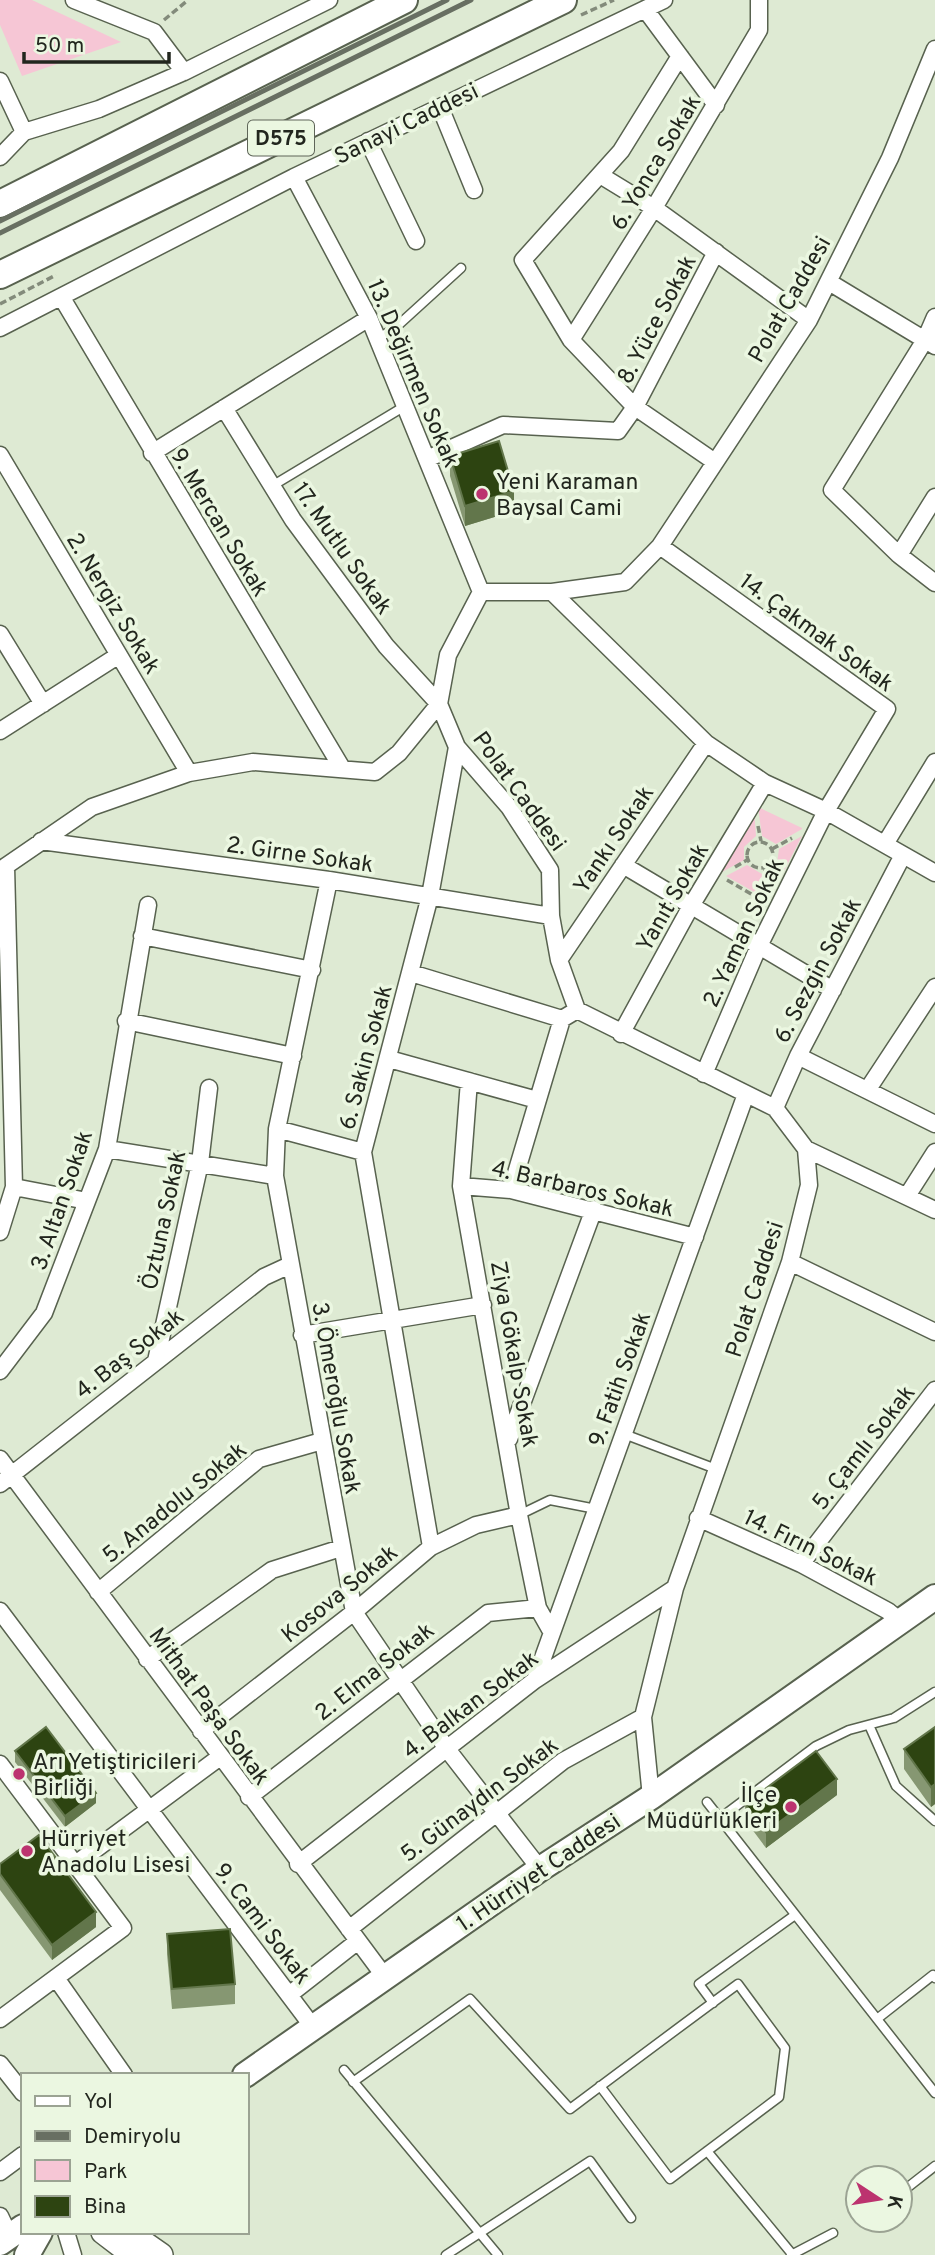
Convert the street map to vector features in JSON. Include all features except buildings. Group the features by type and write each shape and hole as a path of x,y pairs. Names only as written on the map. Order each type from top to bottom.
{"highway":[{"path":"0,204 404,0"},
{"name":"Sanayi Caddesi","path":"0,275 563,0"}],"main road":[{"name":"1. Hürriyet Caddesi","path":"248,2073 540,1869 650,1797 935,1597"},
{"path":"27,2255 39,2234"},
{"path":"106,2234 134,2255"},
{"path":"131,2234 161,2255"}],"street":[{"path":"74,0 153,32 184,72"},
{"path":"0,156 24,132 99,109 184,72 329,0"},
{"name":"Sanayi Caddesi","path":"0,328 294,177 664,0"},
{"name":"6. Yonca Sokak","path":"571,341 654,208 759,30 759,0"},
{"path":"645,9 716,105"},
{"name":"Polat Caddesi","path":"481,592 552,592 625,582 660,546 809,320 890,158 935,49"},
{"path":"680,56 621,151 523,260 571,341 635,407 715,462"},
{"path":"0,81 24,132"},
{"path":"440,107 474,190"},
{"path":"369,141 416,241"},
{"path":"600,175 654,208 809,320"},
{"name":"13. Değirmen Sokak","path":"294,177 369,318 481,592"},
{"name":"8. Yüce Sokak","path":"426,459 503,425 618,431 635,407 716,252"},
{"path":"829,282 930,343"},
{"name":"9. Mercan Sokak","path":"62,298 342,768"},
{"path":"935,317 930,343 832,490 899,555 935,583"},
{"path":"152,453 369,318"},
{"name":"17. Mutlu Sokak","path":"225,408 293,520 386,646 439,704"},
{"name":"2. Nergiz Sokak","path":"0,455 189,773"},
{"path":"899,555 935,497"},
{"name":"14. Çakmak Sokak","path":"660,546 887,709 826,811"},
{"path":"0,1232 14,1187 6,1150 3,866 92,807 189,773 253,762 375,772 400,753 439,704 448,655 481,592"},
{"path":"552,592 706,743 765,783 826,811 935,873"},
{"path":"0,634 43,704"},
{"path":"0,731 119,655"},
{"name":"Polat Caddesi","path":"439,704 457,747 509,807 550,870 551,916 559,960 577,1010"},
{"name":"Yankı Sokak","path":"559,960 706,743"},
{"name":"6. Sakin Sokak","path":"431,1546 363,1152 430,896 457,747"},
{"path":"885,844 935,762"},
{"name":"Yanıt Sokak","path":"621,1034 691,906 765,783"},
{"name":"2. Yaman Sokak","path":"704,1074 758,948 826,811"},
{"name":"2. Girne Sokak","path":"41,841 330,880 551,916"},
{"name":"6. Sezgin Sokak","path":"775,1108 797,1056 903,855"},
{"path":"623,865 758,948 833,990"},
{"name":"3. Ömeroğlu Sokak","path":"330,880 277,1129 275,1176 354,1612 447,1749 540,1869"},
{"name":"3. Altan Sokak","path":"0,1371 44,1313 107,1149 126,1021 148,905"},
{"path":"142,936 312,970"},
{"path":"411,973 562,1018 577,1010 775,1108 806,1149 935,1210"},
{"path":"868,1089 935,987"},
{"path":"511,1190 562,1018"},
{"path":"126,1021 293,1056"},
{"path":"797,1056 935,1124"},
{"path":"389,1059 537,1100"},
{"name":"Ziya Gökalp Sokak","path":"469,1081 461,1186 519,1515 538,1608 551,1631"},
{"name":"Öztuna Sokak","path":"156,1361 200,1163 209,1088"},
{"name":"9. Fatih Sokak","path":"536,1680 551,1631 746,1094"},
{"path":"277,1129 363,1152"},
{"path":"107,1149 275,1176"},
{"name":"Polat Caddesi","path":"650,1797 643,1717 675,1588 790,1262 809,1185 806,1149"},
{"path":"907,1196 935,1152"},
{"name":"4. Barbaros Sokak","path":"461,1186 511,1190 594,1209 695,1237"},
{"path":"14,1187 87,1201"},
{"path":"508,1442 594,1209"},
{"path":"790,1262 935,1332"},
{"name":"4. Baş Sokak","path":"6,1479 264,1277 290,1265"},
{"path":"302,1335 483,1305"},
{"name":"5. Çamlı Sokak","path":"800,1564 935,1390"},
{"name":"5. Anadolu Sokak","path":"98,1592 259,1459 322,1441"},
{"name":"Mithat Paşa Sokak","path":"0,1459 6,1479 98,1592 385,1978"},
{"name":"Kosova Sokak","path":"201,1731 354,1612 431,1546 476,1525 519,1515"},
{"name":"14. Fırın Sokak","path":"698,1518 800,1564 900,1620"},
{"path":"148,1659 272,1570 341,1548"},
{"name":"4. Balkan Sokak","path":"298,1864 536,1680 675,1588"},
{"name":"2. Elma Sokak","path":"249,1797 488,1613 538,1608"},
{"name":"9. Cami Sokak","path":"0,1611 313,2027"},
{"name":"5. Günaydın Sokak","path":"289,1995 353,1935 494,1812 563,1761 643,1717"},
{"path":"77,1863 220,1757"},
{"path":"0,1764 77,1863 123,1928 0,2019"},
{"path":"56,1978 123,2073"},
{"path":"0,2064 21,2090"},
{"path":"0,2172 21,2156"},
{"path":"67,2234 73,2255"}],"lane":[{"path":"377,338 394,329 461,268"},
{"path":"272,486 405,406"},
{"path":"623,1433 716,1469"},
{"path":"519,1515 550,1500 596,1509"},
{"path":"719,1819 816,1746 849,1730 894,1718 935,1692"},
{"path":"869,1724 896,1786 935,1821"},
{"path":"707,1802 935,2093"},
{"path":"713,2003 698,1984 795,1915"},
{"path":"877,2019 933,1975 935,1978"},
{"path":"353,2082 470,1999 570,2109 738,1984 785,2048 779,2097 670,2179 600,2087"},
{"path":"344,2070 477,2234 498,2255"},
{"path":"707,2151 792,2255 832,2233"},
{"path":"446,2255 590,2161 631,2218"},
{"path":"914,2182 935,2166"}],"path":[{"path":"153,32 171,12 188,0"},
{"path":"713,872 766,902 765,868 772,861 772,849 766,843 755,842 748,849 747,860 754,867 765,868"}],"green space":[{"path":"0,0 32,0 121,42 22,76 0,25"},
{"path":"758,807 802,829 776,844 762,836"},
{"path":"754,809 756,836 744,847 744,860 722,872"},
{"path":"802,836 769,896 766,872 777,863 779,849"},
{"path":"747,865 762,874 763,897 726,876"}],"railway":[{"path":"0,221 447,0"},
{"path":"0,233 471,0"}],"place":[{"name":"Yeni Karaman Baysal Cami","path":"482,494"},
{"name":"Arı Yetiştiricileri Birliği","path":"19,1774"},
{"name":"İlçe Müdürlükleri","path":"791,1807"},
{"name":"Hürriyet Anadolu Lisesi","path":"27,1851"}]}
